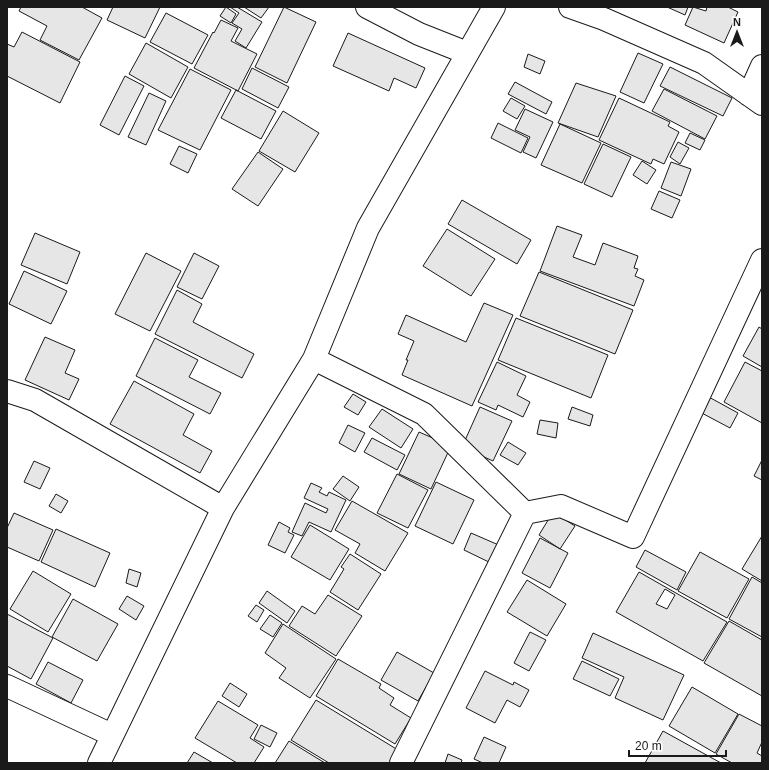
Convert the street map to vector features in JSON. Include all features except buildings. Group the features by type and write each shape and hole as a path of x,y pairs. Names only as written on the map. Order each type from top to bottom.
{"street":[{"path":"367,7 419,34 467,53"},
{"path":"99,763 223,508 314,359 368,228 494,7"},
{"path":"570,7 604,19 704,63 756,99 762,66"},
{"path":"525,513 561,506 633,537 762,260"},
{"path":"314,359 424,414 525,513"},
{"path":"7,391 35,400 223,508"},
{"path":"401,763 525,513"},
{"path":"7,686 112,735"}]}
